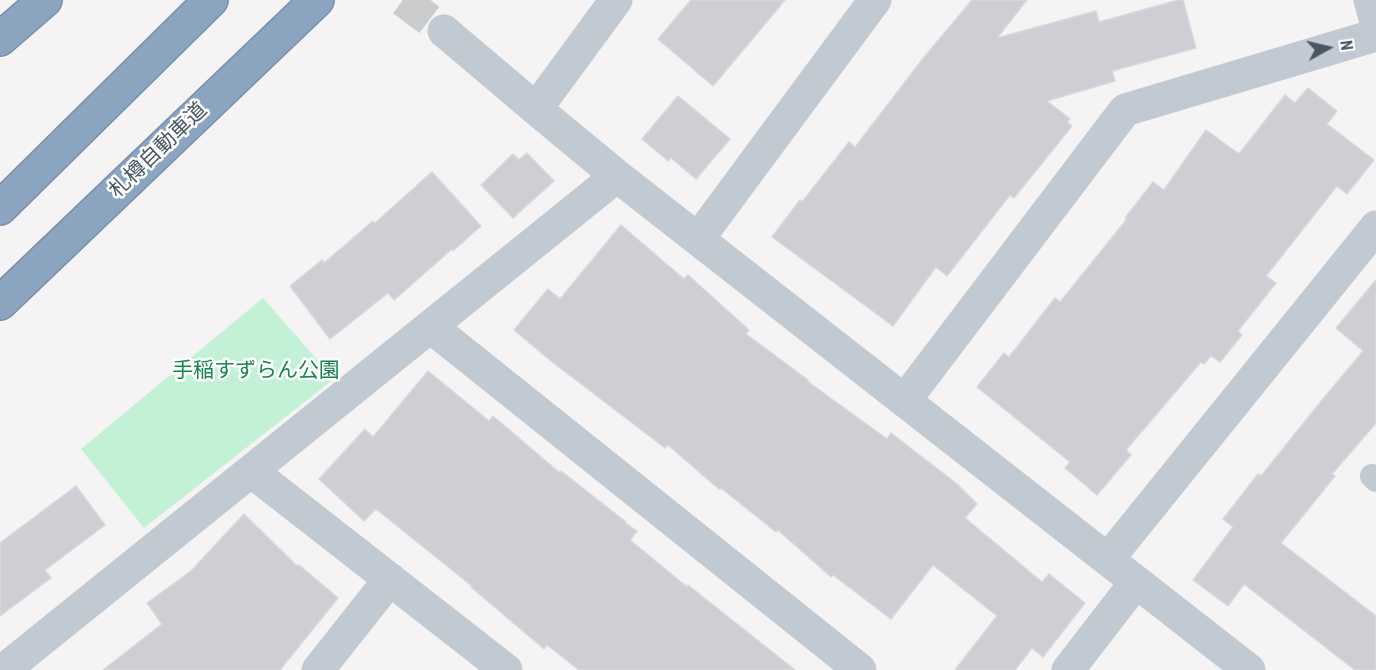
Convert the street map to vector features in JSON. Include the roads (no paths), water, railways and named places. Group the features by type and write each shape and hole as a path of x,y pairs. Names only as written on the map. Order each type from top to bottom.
{"highway":[{"path":"0,39 45,0"},
{"path":"0,208 211,0"},
{"name":"札樽自動車道","path":"0,303 317,0"}],"street":[{"path":"536,109 616,0"},
{"path":"698,239 875,0"},
{"path":"1370,0 1376,21"},
{"path":"444,31 617,176 1249,670"},
{"path":"904,400 1125,110 1376,35"},
{"path":"4,670 617,176"},
{"path":"1108,559 1376,227"},
{"path":"431,327 860,670"},
{"path":"251,471 506,670"},
{"path":"318,670 390,579"},
{"path":"1068,670 1136,582"}],"tunnel":[{"path":"403,0 444,31"}],"park label":[{"name":"手稲すずらん公園","path":"256,372"}]}
